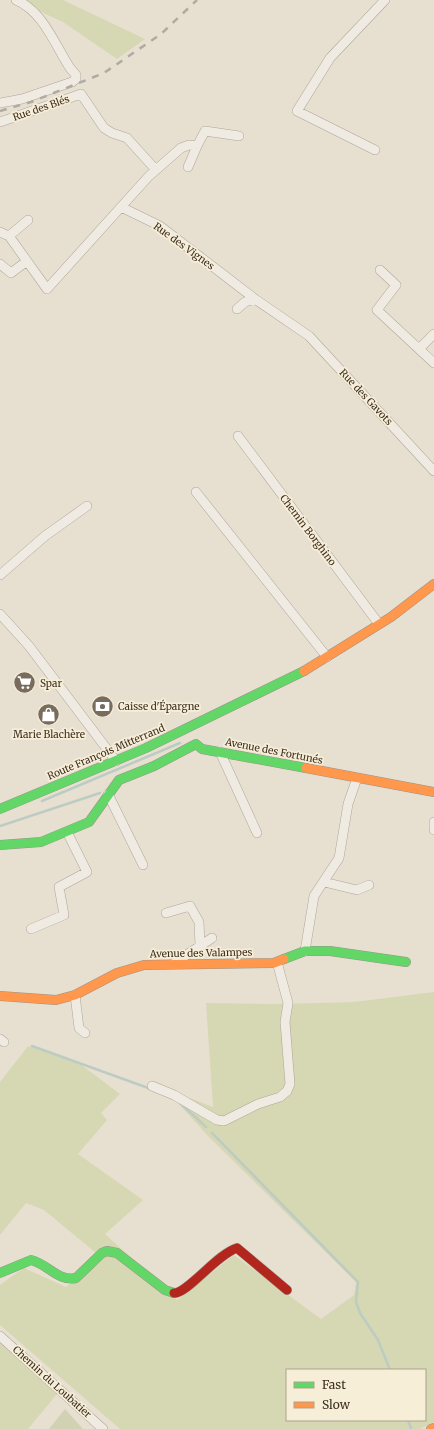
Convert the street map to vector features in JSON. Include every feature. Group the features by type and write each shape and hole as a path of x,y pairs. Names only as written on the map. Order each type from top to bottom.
{"street":[{"path":"0,103 14,101 72,82 76,77 39,17 26,5 16,0"},
{"path":"375,150 297,112 330,58 385,0"},
{"name":"Rue des Blés","path":"0,122 81,94 104,128 112,133 126,138 156,170"},
{"path":"14,101 18,117"},
{"path":"188,167 203,133 207,130 239,136"},
{"path":"0,232 10,236 47,289 156,170 185,146 197,146"},
{"name":"Rue des Vignes","path":"122,207 160,226 256,300 295,326"},
{"path":"10,236 28,220"},
{"path":"0,264 11,273 27,261"},
{"path":"380,270 396,285 377,310 434,363"},
{"path":"237,309 245,302 256,300"},
{"name":"Rue des Gavots","path":"295,326 309,336 434,472"},
{"path":"419,349 434,334"},
{"name":"Chemin Borghino","path":"238,436 379,624"},
{"path":"196,492 327,657"},
{"path":"0,575 45,536 87,506"},
{"name":"Route François Mitterrand","path":"0,809 116,760 220,713 305,670 379,624 434,584"},
{"path":"0,614 28,646 116,760"},
{"name":"Avenue des Fortunés","path":"108,794 119,780 154,766 196,744 202,749 433,791"},
{"path":"220,752 257,833"},
{"path":"305,951 314,896 339,858 348,804 356,778"},
{"path":"0,846 41,842 89,822 108,794 143,865"},
{"path":"434,822 434,830"},
{"path":"30,928 64,915 59,887 86,872 67,832"},
{"path":"324,882 357,890 369,885"},
{"path":"166,913 190,906 199,922 200,946"},
{"path":"173,964 212,938"},
{"name":"Avenue des Valampes","path":"0,996 56,1000 75,995 117,973 144,965 274,963 305,951 330,951 406,962"},
{"path":"152,1086 174,1095 218,1120 224,1121 258,1104 280,1096 287,1091 290,1084 285,1022 288,1003 277,962"},
{"path":"75,995 80,1028 85,1033"},
{"path":"0,1273 5,1269 31,1260 42,1264 64,1279 71,1280 76,1278 97,1256 108,1251 117,1253 165,1290 176,1294 224,1255 232,1249 237,1248 287,1290"},
{"name":"Chemin du Loubatier","path":"0,1336 103,1429"}],"green space":[{"path":"15,0 63,0 145,39 117,59 63,22"},
{"path":"434,992 434,1422 420,1429 120,1429 0,1325 0,1285 24,1268 66,1287 102,1258 44,1210 26,1203 0,1235 0,1082 28,1046 76,1061 120,1094 101,1113 107,1120 78,1154 143,1200 105,1234 177,1300 234,1255 321,1319 354,1295 356,1282 209,1137 177,1102 151,1083 213,1107 206,1003 279,1004 354,1002"},
{"path":"0,1342 57,1394 28,1429 0,1429"},
{"path":"65,1409 83,1429 49,1429"}],"waterway":[{"path":"42,801 180,743"},
{"path":"0,826 100,793"},
{"path":"32,1046 151,1089"},
{"path":"180,1103 206,1127"},
{"path":"212,1133 358,1282 356,1302 360,1313 378,1340 390,1369"},
{"path":"408,1421 411,1428"}],"railway":[{"path":"0,111 31,102 104,73 161,34 197,0"}],"traffic: fast":[{"path":"0,809 146,748 304,671"},
{"path":"0,845 41,842 89,822 119,780 154,766 196,744 202,749 306,768"},
{"path":"284,959 305,951 330,951 406,962"},
{"path":"0,1273 31,1260 43,1265 58,1275 70,1279 76,1278 102,1253 107,1251 117,1253 165,1290 174,1293"}],"traffic: slow":[{"path":"304,671 391,617 434,584"},
{"path":"306,768 434,792"},
{"path":"0,996 56,1000 75,995 117,973 144,965 274,963 284,959"}],"traffic: jam":[{"path":"174,1293 180,1292 221,1258 237,1248 287,1290"}],"place":[{"name":"Spar","path":"24,683"},
{"name":"Caisse d'Épargne","path":"103,706"},
{"name":"Marie Blachère","path":"49,714"}]}
